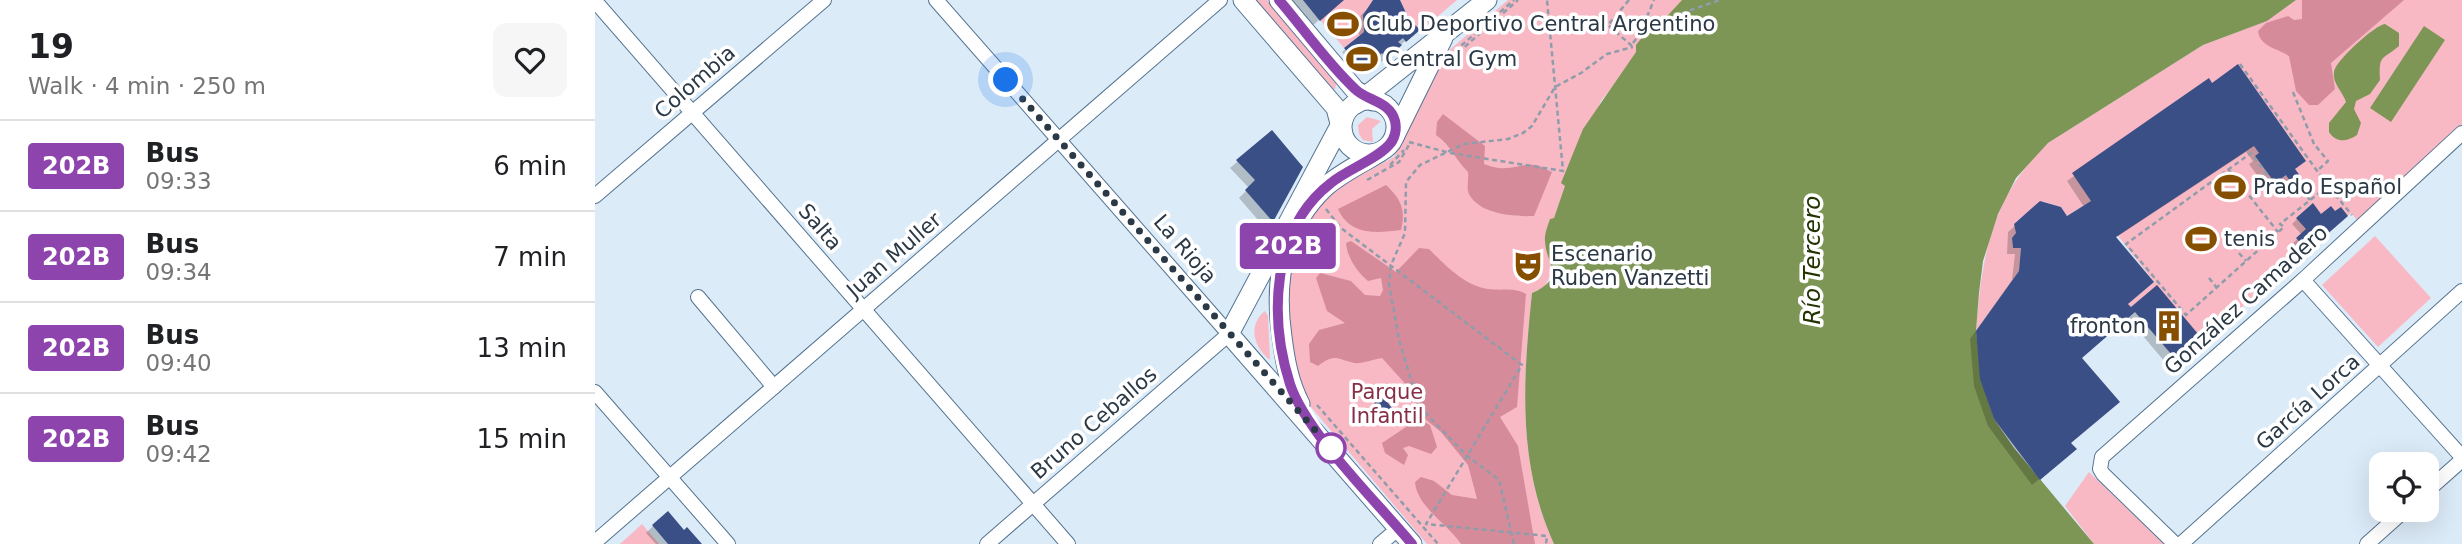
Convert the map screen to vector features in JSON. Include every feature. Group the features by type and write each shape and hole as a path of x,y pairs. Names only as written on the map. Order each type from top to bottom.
{"main road":[{"path":"1243,0 1336,108 1353,149 1366,154 1380,152"},
{"path":"1279,0 1365,100 1390,110 1404,139"},
{"path":"1229,334 1342,125 1365,100 1487,0"},
{"path":"1315,429 1299,402 1288,372 1278,302 1279,271 1292,236 1316,197 1330,183 1404,139 1445,34"},
{"name":"La Rioja","path":"1229,334 1315,429 1412,544"}],"street":[{"name":"Colombia","path":"595,196 824,0"},
{"name":"La Rioja","path":"936,0 1229,334"},
{"name":"Juan Muller","path":"595,542 1220,0"},
{"name":"Salta","path":"595,1 1068,544"},
{"name":"González Camadero","path":"2175,544 2103,474 2100,469 2102,457 2303,279 2462,133"},
{"path":"2303,279 2382,364 2462,458 2439,480"},
{"name":"García Lorca","path":"2181,544 2462,291"},
{"path":"698,298 774,387"},
{"name":"Bruno Ceballos","path":"987,544 1229,334"},
{"path":"595,392 728,544"},
{"path":"2367,544 2392,522"},
{"path":"1380,544 1399,528"}],"path":[{"path":"1448,64 1518,0"},
{"path":"1364,181 1399,162 1404,139 1450,153 1563,171 1547,0"},
{"path":"1514,544 1499,480 1465,454 1420,407 1416,396 1393,314 1389,284 1391,265 1405,233 1405,193 1411,172 1428,160 1471,142 1508,139 1527,131 1555,86 1581,73 1607,54 1633,47 1608,25 1629,0"},
{"path":"1647,25 1646,19 1654,0"},
{"path":"1633,43 1647,25 1720,0"},
{"path":"2240,64 2328,186 2361,226"},
{"path":"2293,92 2314,144 2327,161 2317,171"},
{"path":"2310,200 2298,185 2287,181 2277,188 2251,153 2126,244 2186,315 2279,232 2284,227 2280,224 2328,186"},
{"path":"2228,169 2279,232"},
{"path":"1318,212 1327,201"},
{"path":"1322,205 1341,228 1522,365 1465,454 1426,524 1547,536 1546,544"},
{"path":"2239,253 2246,261"},
{"path":"2209,278 2217,288"},
{"path":"1311,399 1438,544"}],"green space":[{"path":"1252,0 1267,0 1337,80 1335,89 1332,90"},
{"name":"Club Deportivo Central Argentino","path":"1303,0 1373,0 1363,15 1364,32 1344,48"},
{"name":"Club Deportivo Central Argentino","path":"1400,0 1457,0 1424,28 1421,24 1417,27 1408,17"},
{"name":"Parque Infantil","path":"1508,0 1682,0 1601,101 1554,218 1549,251 1551,274 1545,286 1532,293 1525,389 1528,452 1542,513 1554,544 1427,544 1299,393 1283,274 1308,216 1329,192 1394,157 1446,53"},
{"name":"Prado Español","path":"2296,0 2462,0 2462,124 2357,220 2351,213 2178,362 2128,304 2154,282 2091,201 2067,216 2061,207 2041,201 2015,223 2016,233 2012,239 2013,247 2021,248 2019,271 1976,331 1986,253 1993,229 2014,185 2048,143 2203,45 2266,21"},
{"path":"1367,117 1381,121 1372,129 1373,142 1363,140 1359,134 1358,125"},
{"path":"2375,236 2431,298 2378,347 2322,285"},
{"path":"1265,311 1268,316 1270,360 1260,349 1254,329"},
{"path":"2089,472 2164,544 2094,544 2065,506"},
{"path":"642,524 659,544 620,544"}],"shaded area":[{"path":"2302,0 2404,0 2331,63 2335,89 2318,105 2309,105 2296,91 2289,56 2262,41 2258,31 2266,23 2288,16 2294,20 2302,19"},
{"path":"1443,114 1485,146 1484,164 1500,168 1536,165 1552,172 1534,216 1498,213 1474,201 1468,192 1468,172 1436,135 1437,122"},
{"path":"1386,185 1401,205 1401,230 1365,231 1349,224 1343,218 1338,209"},
{"path":"1351,241 1396,272 1419,248 1429,249 1471,284 1526,294 1517,407 1500,417 1518,446 1535,544 1461,544 1427,507 1415,482 1421,477 1434,481 1452,495 1477,499 1468,465 1441,432 1419,414 1410,389 1382,358 1354,363 1332,358 1318,366 1310,362 1309,344 1319,330 1345,323 1327,311 1316,278 1320,273 1351,281 1365,295 1380,296 1383,290 1381,278 1368,281 1353,264 1346,243"},
{"path":"1418,419 1430,425 1437,447 1431,454 1409,446 1403,448 1408,455 1404,465 1385,453 1382,443"}],"water":[{"name":"Río Tercero","path":"1682,0 2296,0 2267,21 2203,45 2048,143 2016,178 1998,214 1983,261 1979,293 1976,331 1981,379 1994,419 2014,448 2094,544 1554,544 1542,513 1528,452 1525,389 1532,293 1549,282 1552,276 1546,249 1546,233 1565,186 1561,183 1583,129 1636,52 1636,45 1651,26 1658,26"},
{"path":"2385,24 2399,33 2399,46 2382,59 2380,80 2370,94 2356,101 2354,109 2361,123 2357,135 2338,140 2329,132 2329,123 2346,102 2335,80 2336,67 2356,44"},
{"path":"2424,26 2445,40 2391,122 2370,108"}],"building":[{"path":"1303,0 1344,0 1320,21"},
{"path":"1373,0 1400,0 1408,17 1420,30 1406,42 1403,38 1398,42 1402,45 1387,59 1382,53 1362,69 1344,48 1364,32 1363,15"},
{"path":"2238,64 2306,161 2295,169 2301,177 2292,184 2286,175 2275,183 2255,156 2259,153 2254,146 2116,237 2154,282 2128,304 2131,307 2157,285 2204,341 2178,362 2135,312 2082,358 2120,402 2071,443 2077,449 2040,480 1994,419 1980,379 1976,331 2019,271 2021,248 2013,248 2012,238 2016,233 2014,224 2040,201 2061,207 2067,216 2091,201 2072,173 2209,78 2212,83"},
{"path":"1272,130 1303,167 1273,222 1245,190 1255,180 1236,160"},
{"path":"2313,203 2321,214 2331,206 2335,211 2341,207 2348,216 2308,251 2296,238 2306,229 2296,218"},
{"path":"1383,397 1392,408 1383,415 1374,403"},
{"path":"668,511 684,530 687,527 702,544 668,544 652,525"}],"bus line":[{"name":"202B","path":"1279,0 1355,90 1385,106 1390,110 1395,122 1395,135 1387,148 1330,183 1310,205 1284,254 1277,282 1285,360 1290,384 1299,402 1315,429 1412,544"}],"place":[{"name":"Club Deportivo Central Argentino","path":"1343,24"},
{"name":"Central Gym","path":"1362,59"},
{"name":"Prado Español","path":"2230,187"},
{"name":"tenis","path":"2201,239"},
{"name":"Escenario Ruben Vanzetti","path":"1528,266"},
{"name":"fronton","path":"2169,326"}],"route":[{"path":"1006,80 1331,448"}]}
